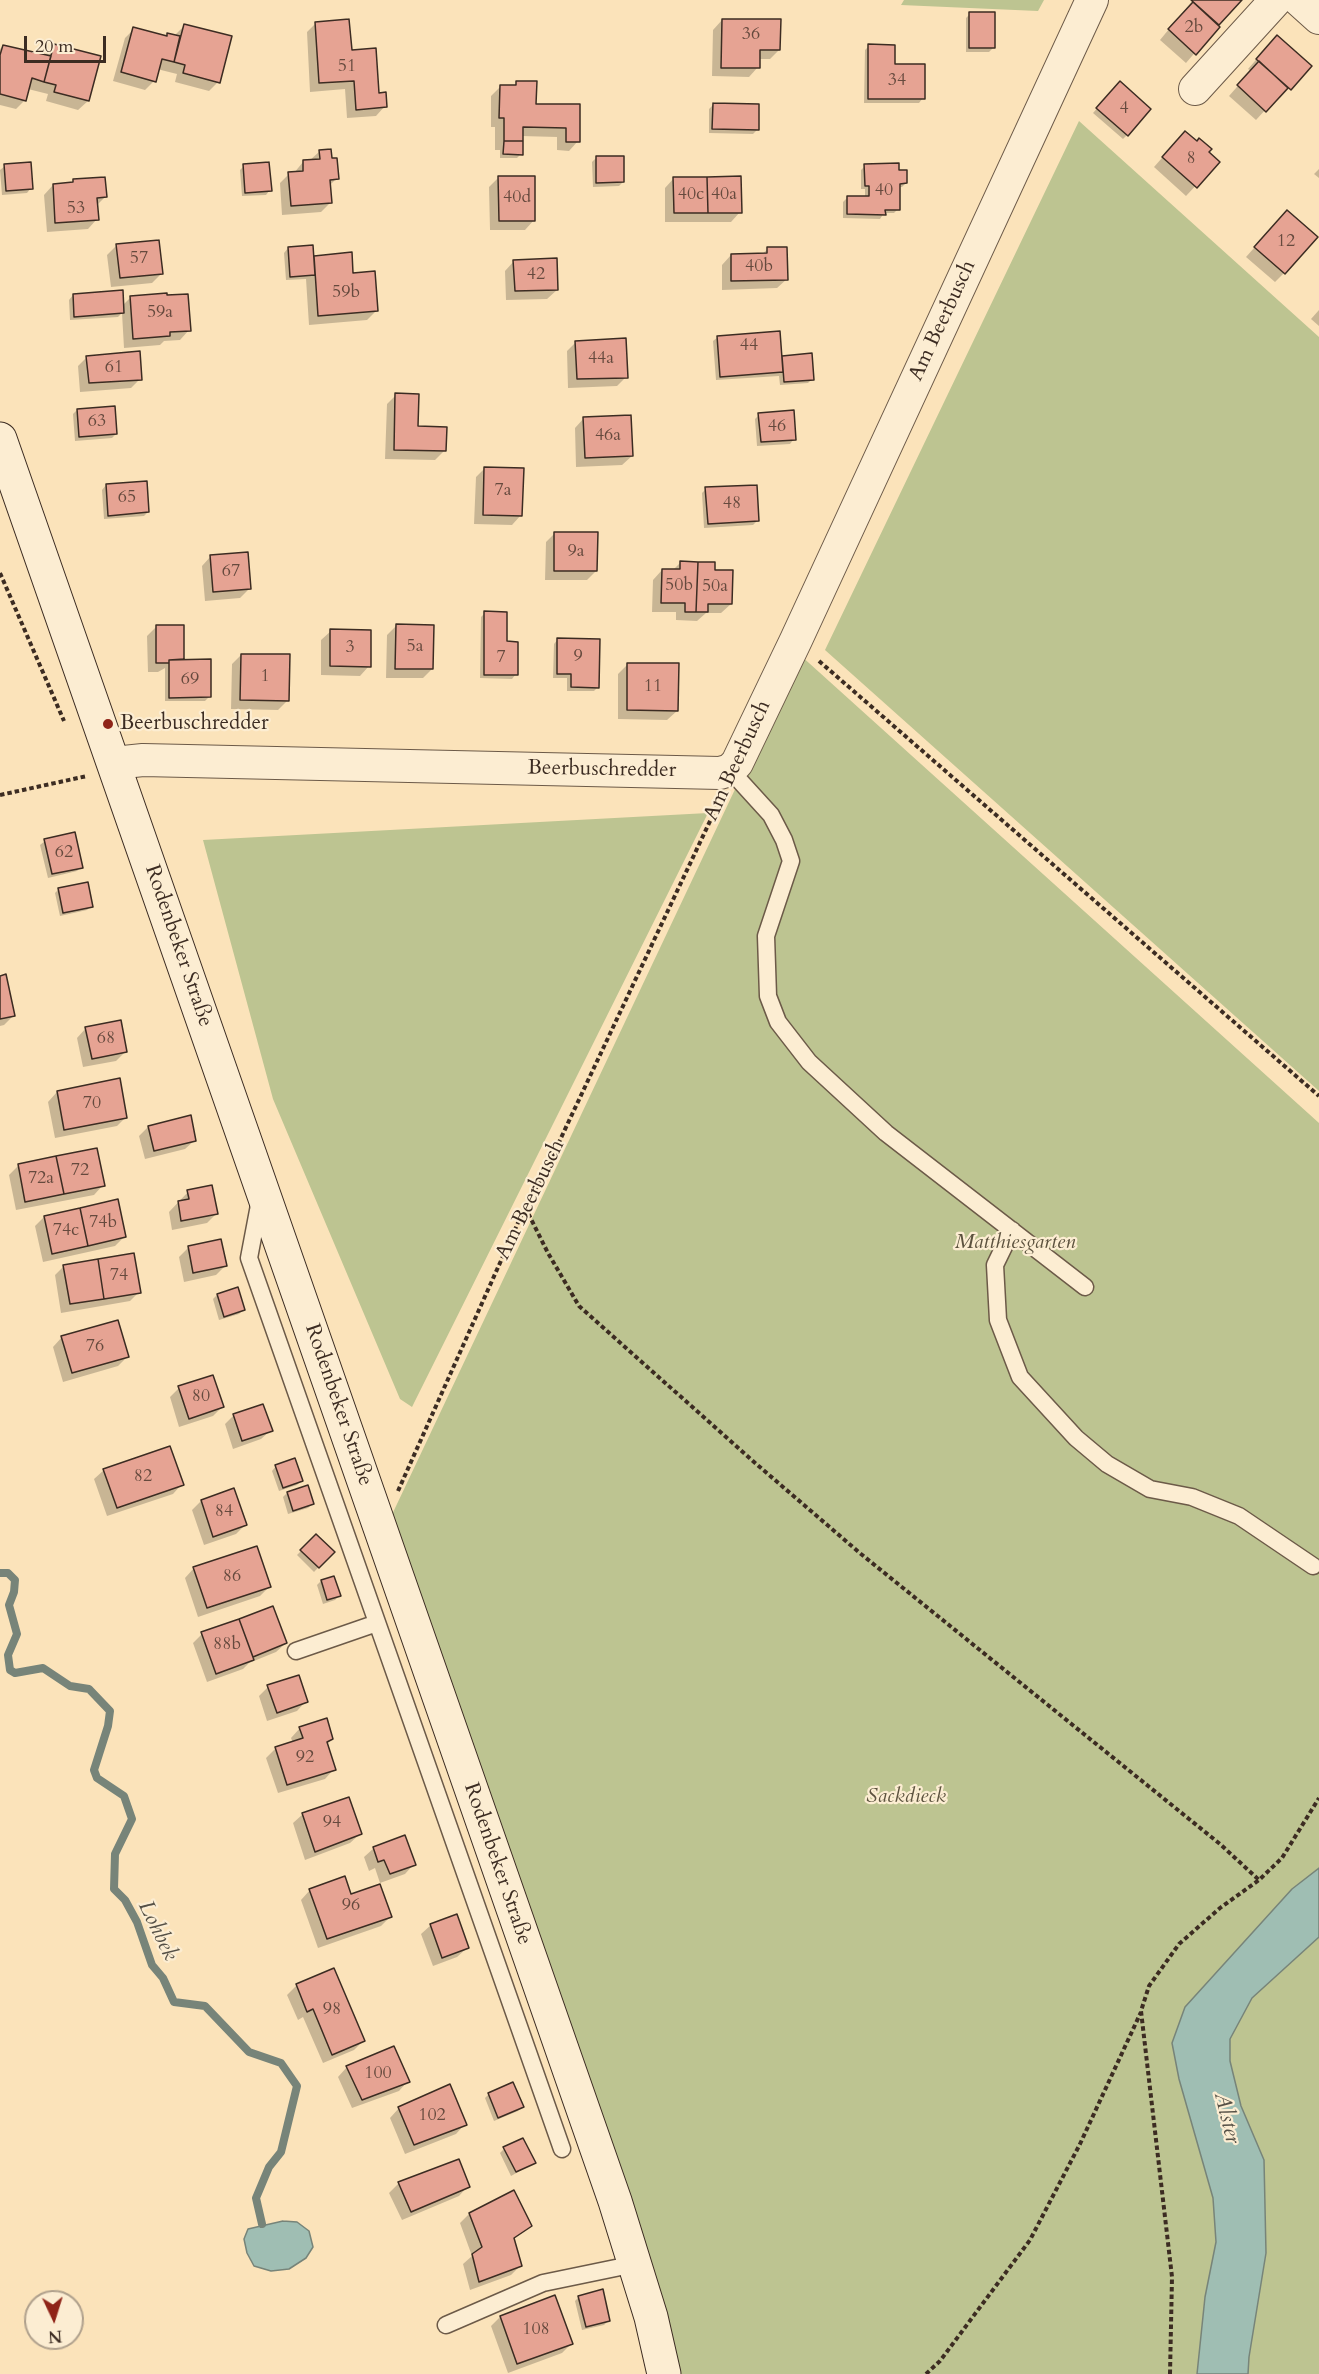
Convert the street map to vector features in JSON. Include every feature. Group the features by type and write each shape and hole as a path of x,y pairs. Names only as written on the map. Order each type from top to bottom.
{"street":[{"name":"Am Beerbusch","path":"730,770 737,763 796,640 1092,0"},
{"path":"1195,89 1276,0"},
{"path":"1299,0 1319,18"},
{"name":"Rodenbeker Straße","path":"3,455 114,763 635,2264 664,2374"},
{"name":"Beerbuschredder","path":"114,763 143,760 720,773 730,770"}],"lane":[{"path":"730,770 771,815 784,840 791,861 766,936 768,996 778,1022 808,1062 886,1133 1085,1287"},
{"path":"262,1188 249,1258 562,2149"},
{"path":"1012,1230 995,1265 998,1320 1020,1377 1076,1438 1107,1464 1150,1489 1192,1497 1239,1516 1313,1566"},
{"path":"296,1651 377,1623"},
{"path":"446,2325 543,2283 635,2264"}],"path":[{"path":"796,640 1319,1096"},
{"path":"0,795 88,776 114,763"},
{"name":"Am Beerbusch","path":"375,1513 393,1503 525,1207 544,1174 727,785 730,770"},
{"path":"525,1207 548,1253 579,1306 736,1447 861,1554 1220,1844 1259,1880"},
{"path":"926,2374 940,2361 1030,2240 1080,2144 1141,2011 1149,1986 1179,1944 1220,1908 1259,1880 1282,1858 1319,1798"},
{"path":"1141,2011 1172,2277 1170,2374"}],"green space":[{"path":"904,0 1044,0 1038,11 901,5"},
{"path":"1079,121 1319,337 1319,1091 825,650"},
{"path":"799,654 1319,1123 1319,1868 1292,1889 1248,1939 1172,2043 1179,2079 1213,2198 1216,2242 1205,2298 1197,2374 680,2374 671,2329 486,1793 388,1523"},
{"path":"708,813 412,1407 400,1399 273,1099 203,840"},
{"path":"1319,1937 1319,2374 1248,2374 1266,2253 1264,2160 1241,2106 1230,2061 1230,2038 1252,1998"}],"water":[{"name":"Alster","path":"1319,1868 1319,1937 1252,1998 1230,2039 1230,2061 1241,2106 1264,2160 1266,2253 1248,2374 1197,2374 1205,2297 1216,2242 1213,2198 1179,2079 1172,2043 1185,2007 1292,1889"},
{"path":"283,2221 297,2222 309,2231 313,2247 306,2258 289,2269 271,2271 254,2266 247,2253 244,2239 248,2229"}],"building":[{"path":"1191,0 1242,0 1219,25"},
{"path":"1193,2 1220,27 1196,55 1168,29"},
{"path":"969,12 995,12 995,48 969,48"},
{"path":"349,19 352,50 376,48 379,93 386,92 387,107 356,110 354,81 319,83 315,22"},
{"path":"722,19 781,19 780,50 760,50 760,68 721,68"},
{"path":"184,24 232,36 220,83 183,73 185,65 174,62"},
{"path":"133,27 167,36 167,33 180,36 174,62 162,59 156,82 121,72"},
{"path":"1277,35 1312,66 1291,90 1256,59"},
{"path":"54,44 101,56 89,101 54,92 56,85 44,82"},
{"path":"868,44 895,45 895,64 925,64 925,99 868,99"},
{"path":"3,45 51,56 44,82 32,78 26,101 0,94 0,55"},
{"path":"1259,61 1288,88 1266,112 1237,85"},
{"path":"516,81 537,81 536,104 580,104 580,142 566,142 566,128 523,127 523,141 504,141 504,118 499,118 500,85 516,85"},
{"path":"1120,81 1151,109 1128,136 1096,108"},
{"path":"713,103 759,104 759,130 712,129"},
{"path":"1185,131 1197,141 1199,138 1212,149 1209,152 1220,162 1197,188 1162,157"},
{"path":"504,141 523,141 523,155 503,154"},
{"path":"331,149 332,158 337,158 339,179 330,180 332,203 291,206 288,172 303,171 303,160 320,159 319,150"},
{"path":"596,156 624,156 624,182 596,183"},
{"path":"31,162 33,189 6,191 4,164"},
{"path":"269,162 272,191 245,193 243,164"},
{"path":"899,163 899,170 907,170 907,183 900,184 900,210 885,210 886,215 847,214 847,196 869,196 869,186 865,186 864,164"},
{"path":"498,176 535,176 535,221 499,221"},
{"path":"741,176 742,213 708,213 707,177"},
{"path":"105,177 107,197 97,198 99,220 55,223 53,184 73,182 73,179"},
{"path":"673,177 707,177 708,213 674,213"},
{"path":"1287,210 1318,237 1285,274 1254,247"},
{"path":"159,240 163,274 120,278 116,244"},
{"path":"313,245 315,275 290,277 288,247"},
{"path":"767,247 787,247 788,280 731,281 731,254 767,253"},
{"path":"352,252 353,273 375,271 378,311 318,316 314,256"},
{"path":"557,258 558,290 515,291 513,260"},
{"path":"123,290 124,313 74,317 73,294"},
{"path":"167,293 167,295 188,294 191,331 170,332 170,336 133,339 130,296"},
{"path":"780,331 783,372 720,377 717,336"},
{"path":"626,338 628,378 577,379 575,341"},
{"path":"140,351 142,380 89,383 86,356"},
{"path":"812,353 814,380 784,382 782,356"},
{"path":"395,393 419,394 418,426 447,427 446,451 394,450"},
{"path":"115,406 117,434 79,437 77,409"},
{"path":"794,410 796,440 761,442 758,413"},
{"path":"631,415 633,456 585,458 583,417"},
{"path":"484,467 524,468 522,516 483,515"},
{"path":"147,481 149,512 108,516 106,484"},
{"path":"757,485 759,521 708,524 705,487"},
{"path":"554,532 598,532 597,571 554,571"},
{"path":"248,552 251,589 213,592 210,555"},
{"path":"680,561 698,562 696,612 685,612 685,603 661,603 662,569 680,569"},
{"path":"698,562 715,562 715,570 733,570 732,604 708,604 708,612 696,612"},
{"path":"484,611 507,612 507,641 518,642 518,675 484,675"},
{"path":"396,624 434,625 433,669 395,669"},
{"path":"156,625 184,625 184,659 169,660 169,663 156,663"},
{"path":"330,629 371,630 371,667 330,666"},
{"path":"557,638 600,639 599,688 571,687 571,674 557,674"},
{"path":"241,654 290,654 289,701 240,700"},
{"path":"211,659 211,697 169,698 169,660"},
{"path":"627,663 679,663 678,711 627,710"},
{"path":"75,832 83,868 52,874 44,839"},
{"path":"88,882 93,907 63,913 58,888"},
{"path":"6,974 15,1016 0,1019 0,976"},
{"path":"121,1020 127,1052 92,1059 85,1027"},
{"path":"120,1078 127,1118 64,1130 57,1091"},
{"path":"191,1115 196,1141 154,1151 148,1126"},
{"path":"97,1148 105,1186 64,1194 56,1156"},
{"path":"56,1156 64,1194 25,1202 18,1164"},
{"path":"212,1185 218,1214 181,1221 178,1201 189,1199 187,1190"},
{"path":"118,1199 126,1237 88,1246 80,1208"},
{"path":"80,1208 88,1246 52,1254 44,1216"},
{"path":"221,1239 227,1266 193,1273 188,1246"},
{"path":"134,1253 141,1293 104,1299 98,1259"},
{"path":"98,1259 104,1299 70,1304 63,1265"},
{"path":"238,1287 245,1310 224,1317 217,1294"},
{"path":"118,1320 129,1357 72,1373 61,1336"},
{"path":"213,1375 224,1407 189,1419 178,1386"},
{"path":"263,1404 273,1431 242,1441 233,1414"},
{"path":"170,1446 184,1485 117,1508 103,1469"},
{"path":"295,1458 303,1481 283,1488 275,1465"},
{"path":"308,1485 314,1504 293,1511 287,1492"},
{"path":"234,1488 247,1525 213,1537 201,1500"},
{"path":"316,1534 335,1552 319,1568 300,1550"},
{"path":"257,1546 271,1587 207,1608 193,1567"},
{"path":"334,1576 341,1596 327,1600 321,1580"},
{"path":"273,1606 287,1643 253,1657 239,1619"},
{"path":"239,1619 254,1660 216,1674 201,1632"},
{"path":"299,1675 308,1702 277,1713 267,1685"},
{"path":"327,1718 333,1739 327,1742 336,1770 287,1785 275,1747 303,1738 299,1727"},
{"path":"349,1797 362,1834 315,1852 302,1813"},
{"path":"405,1835 416,1865 390,1874 384,1860 378,1862 373,1847"},
{"path":"345,1876 351,1894 380,1884 392,1917 327,1939 309,1889"},
{"path":"457,1914 469,1948 442,1958 430,1924"},
{"path":"334,1968 365,2041 332,2055 313,2009 307,2012 296,1984"},
{"path":"394,2046 410,2082 362,2100 346,2066"},
{"path":"513,2082 524,2107 498,2118 488,2093"},
{"path":"450,2084 467,2125 414,2145 398,2107"},
{"path":"523,2138 536,2163 516,2172 503,2147"},
{"path":"459,2159 470,2187 411,2212 398,2182"},
{"path":"514,2190 532,2226 514,2238 522,2266 479,2282 472,2254 482,2247 469,2213"},
{"path":"603,2289 610,2321 586,2327 578,2296"},
{"path":"555,2295 573,2344 517,2364 500,2316"}],"waterway":[{"name":"Lohbek","path":"0,1573 8,1573 15,1580 14,1592 9,1605 17,1634 8,1655 10,1670 15,1673 43,1668 70,1686 89,1689 110,1711 108,1726 94,1770 97,1778 124,1796 132,1819 115,1854 114,1889 125,1900 137,1922 152,1965 163,1978 174,2002 205,2006 249,2052 281,2063 297,2086 281,2152 269,2167 256,2198 262,2224"}],"place":[{"name":"Beerbuschredder","path":"108,724"}],"park label":[{"name":"Matthiesgarten","path":"1015,1243"},
{"name":"Sackdieck","path":"906,1797"}]}
